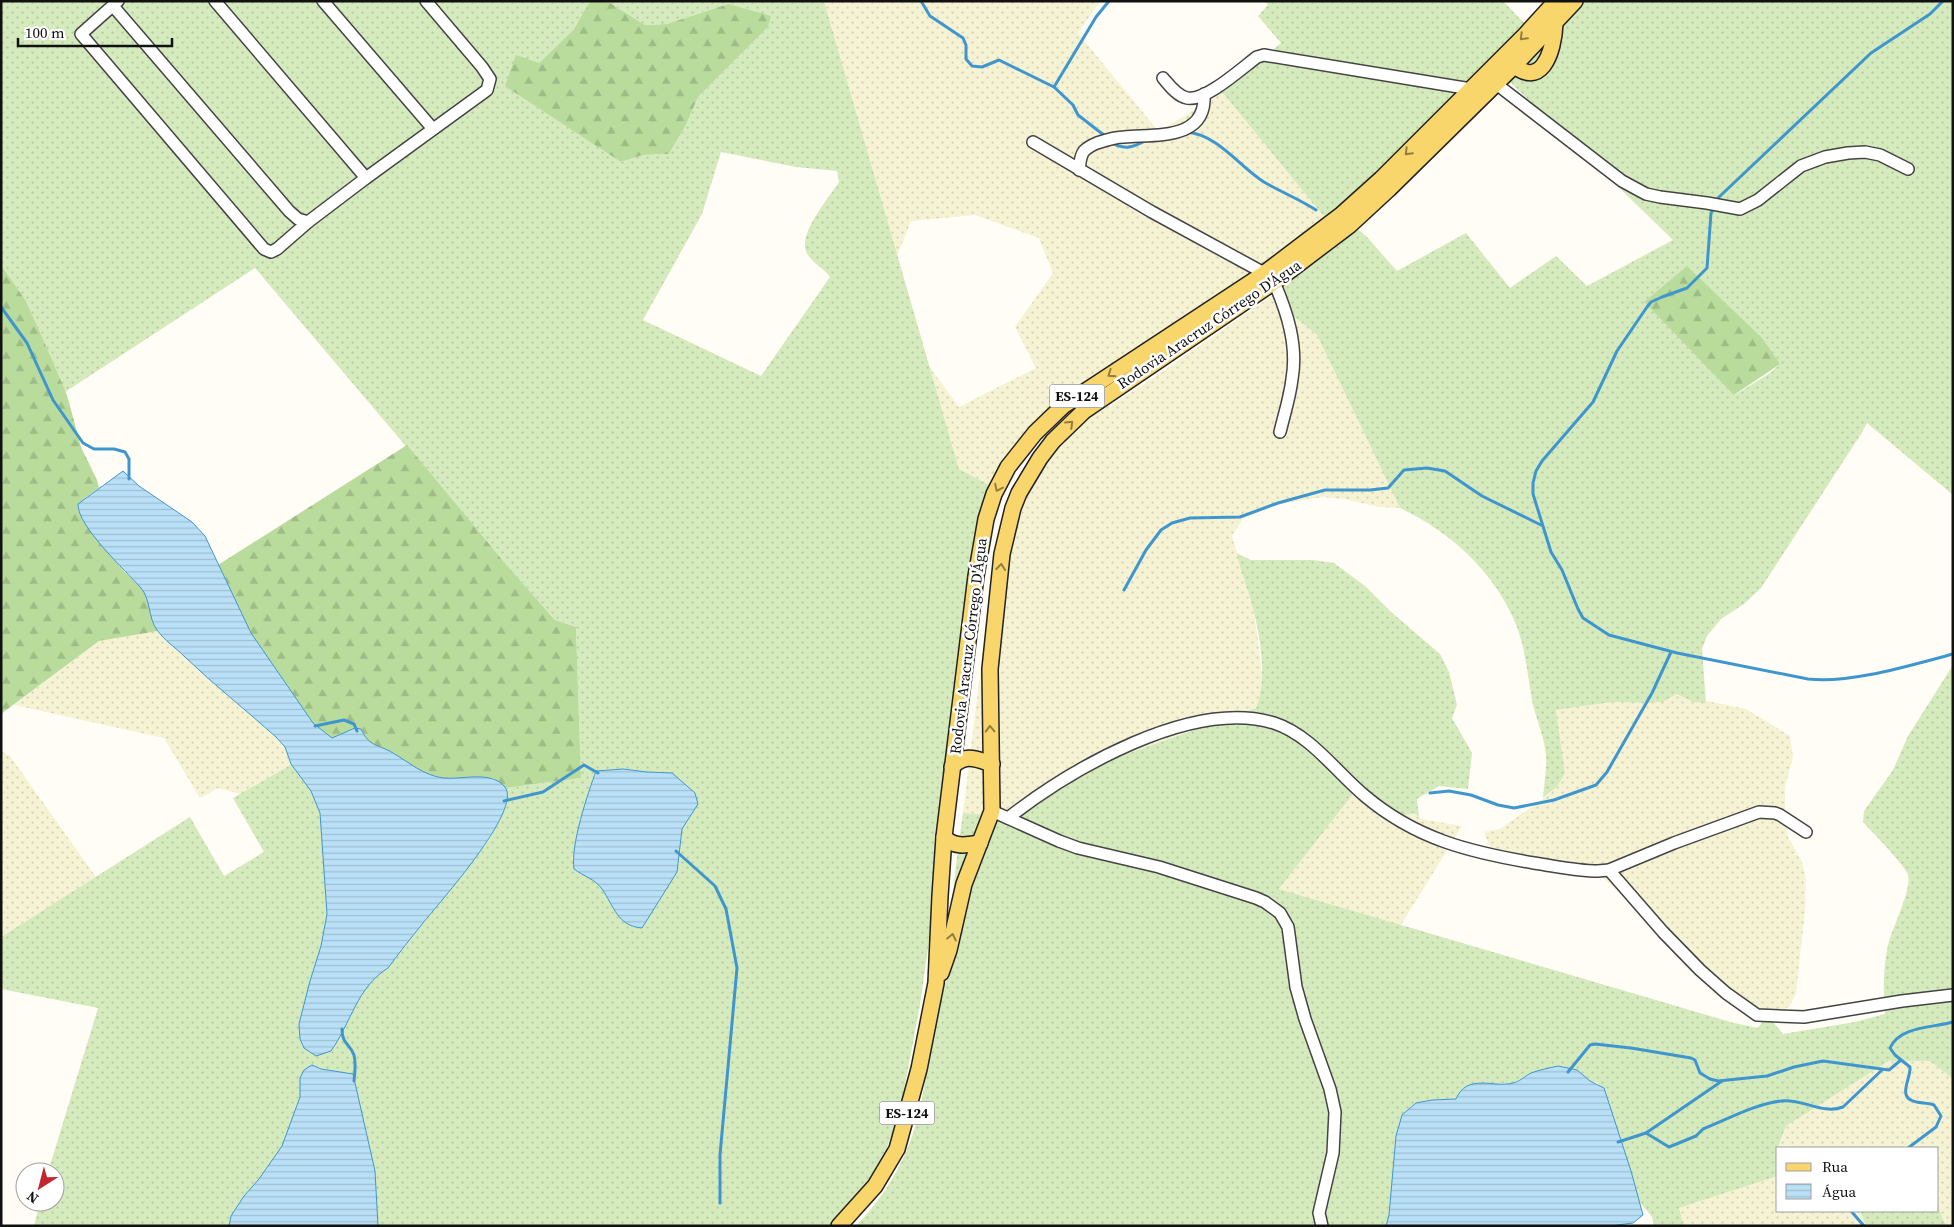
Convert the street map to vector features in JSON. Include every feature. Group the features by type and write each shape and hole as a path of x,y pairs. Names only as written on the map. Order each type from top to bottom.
{"main road":[{"name":"Rodovia Aracruz Córrego D'Água","path":"839,1226 875,1186 897,1148 919,1069 936,983 944,837 982,534 994,494 1008,467 1035,433 1064,406 1350,225 1389,189 1495,83 1509,61 1556,1"},
{"name":"Rodovia Aracruz Córrego D'Água","path":"936,983 949,950 964,884 992,811 990,669 1002,554 1013,508 1028,476 1053,441 1084,411 1269,277 1381,179 1471,88 1509,61 1556,22 1575,1"},
{"path":"1509,61 1530,74 1536,72 1542,67 1553,46 1556,22"},
{"path":"952,767 966,757 992,764"},
{"path":"944,837 950,842 962,846 980,843"}],"street":[{"path":"215,1 366,178"},
{"path":"323,1 433,129"},
{"path":"308,222 298,219 289,211 116,4 81,34 264,249 270,252 277,249 308,222 366,178 487,90 490,79 482,67 426,1"},
{"path":"1163,78 1180,95 1186,98 1198,97 1220,85 1257,57 1264,55 1471,88"},
{"path":"1495,83 1622,181 1646,194 1660,198 1707,203 1736,209 1745,208 1802,166 1824,157 1848,153 1865,152 1880,155 1908,170"},
{"path":"1079,170 1084,151 1099,143 1121,137 1170,134 1189,128 1201,114 1204,107 1204,94"},
{"path":"1033,142 1152,212 1269,277 1289,320 1294,359 1293,378 1280,432"},
{"path":"1008,818 1074,773 1149,736 1204,721 1244,718 1275,724 1294,732 1311,745 1363,795 1384,811 1421,833 1443,843 1492,856 1587,871 1609,870 1674,843 1759,812 1775,812 1806,832"},
{"path":"992,811 1078,848 1159,867 1256,898 1280,913 1288,927 1296,987 1330,1089 1335,1112 1334,1153 1319,1213 1322,1226"},
{"path":"1609,870 1663,932 1700,970 1726,993 1757,1015 1804,1017 1902,1001 1953,995"}],"shaded area":[{"path":"824,1 1100,1 1078,33 1159,132 1222,92 1332,224 1047,423 993,487 959,469 929,366 959,407 1036,368 1015,327 1053,273 1039,238 975,215 911,221 897,256"},
{"path":"1276,293 1285,309 1317,335 1400,508 1379,507 1344,499 1322,497 1280,504 1243,518 1232,536 1253,607 1258,640 1262,675 1261,696 1256,708 1073,773 1004,812 994,815 963,813 997,535 1004,510 1015,487 1068,431 1143,385"},
{"path":"158,631 199,670 276,737 285,747 292,764 240,794 218,788 200,798 164,738 14,705 99,641"},
{"path":"1677,694 1693,702 1706,703 1707,701 1746,709 1790,736 1793,757 1785,787 1785,820 1788,837 1802,862 1806,879 1805,911 1796,993 1790,1006 1781,1012 1747,1012 1600,875 1491,850 1484,832 1500,829 1557,787 1565,773 1556,710 1613,702 1663,702"},
{"path":"1,751 10,756 96,877 1,937"},
{"path":"1357,789 1407,815 1414,813 1421,819 1462,826 1401,925 1279,889"},
{"path":"1889,1061 1930,1061 1953,1079 1953,1226 1946,1226 1939,1209 1939,1147 1779,1147 1786,1126"},
{"path":"1776,1177 1776,1212 1860,1212 1866,1226 1684,1226 1679,1208"}],"green space":[{"path":"1,1 590,1 574,29 539,63 622,162 643,155 669,154 686,125 698,97 768,27 728,4 667,24 645,25 607,1 824,1 959,469 993,487 920,1005 900,1111 885,1153 871,1179 842,1213 828,1226 378,1226 375,1171 353,1075 321,1069 312,1065 300,1078 300,1097 282,1146 259,1179 244,1196 231,1216 229,1226 34,1226 38,1212 65,1212 65,1162 51,1162 98,1008 1,989 1,937 190,817 224,876 264,852 233,798 292,764 311,791 320,813 324,853 327,914 321,946 310,981 316,1056 331,1050 369,985 388,968 490,838 505,809 508,796 506,788 581,778 576,627 555,620 255,268 65,392 26,301 1,265","holes":["721,152 796,167 837,171 839,182 816,215 805,243 808,255 830,277 761,376 643,320 702,214","623,769 661,772 698,804 682,829 677,872 663,893 634,927 619,916 602,889 572,859 575,849"]},
{"path":"590,1 607,1 645,25 667,24 728,4 771,16 768,27 698,97 686,125 669,154 643,155 621,162 505,86 516,55 539,63 574,29"},
{"path":"1265,1 1503,1 1529,28 1332,224 1222,92 1281,43 1258,16 1268,5"},
{"path":"1583,1 1953,1 1953,495 1867,423 1761,588 1744,604 1721,619 1707,636 1702,649 1706,703 1693,702 1677,694 1663,702 1613,702 1556,710 1565,773 1557,787 1543,798 1546,756 1543,737 1533,705 1523,646 1508,607 1497,589 1470,556 1437,529 1400,508 1317,335 1285,309 1276,293 1355,227 1366,236 1397,271 1466,233 1510,288 1556,256 1587,286 1673,240 1507,79","holes":["1687,267 1780,364 1770,373 1735,395 1644,302"]},
{"path":"1,265 26,301 67,395 81,447 97,480 99,488 85,498 78,510 110,555 143,591 148,601 153,622 158,631 99,641 1,714"},
{"path":"1687,266 1762,338 1780,364 1734,395 1644,302"},
{"path":"407,445 555,620 576,627 581,778 506,788 493,778 443,778 420,772 392,752 370,744 361,729 355,728 332,738 313,723 251,633 218,565"},
{"path":"1237,553 1251,560 1313,560 1334,563 1365,586 1391,612 1440,654 1449,672 1457,705 1452,718 1472,753 1468,789 1439,786 1417,799 1419,817 1414,813 1395,816 1380,814 1368,805 1357,789 1279,889 1734,1023 1758,1028 1767,1015 1783,1034 1855,1022 1885,1014 1884,979 1886,954 1907,890 1908,875 1895,856 1863,822 1864,811 1893,770 1908,736 1953,665 1953,1079 1930,1061 1889,1061 1786,1126 1778,1147 1776,1147 1776,1177 1679,1208 1684,1226 1654,1226 1652,1217 1639,1201 1598,1083 1590,1081 1577,1070 1529,1074 1514,1083 1476,1083 1456,1099 1416,1103 1402,1115 1396,1136 1389,1215 1386,1226 856,1226 879,1199 898,1169 912,1137 918,1116 935,1031 963,813 994,815 1004,812 1073,773 1256,708 1262,684 1262,657 1255,617"},
{"path":"1939,1209 1946,1226 1866,1226 1860,1212 1939,1212"}],"water":[{"path":"123,471 139,486 192,522 205,536 251,633 313,723 332,738 355,728 361,729 367,739 374,744 423,771 436,776 443,778 484,777 499,782 505,787 507,799 502,815 491,835 460,878 388,968 369,985 355,1006 331,1051 316,1056 304,1048 300,1039 299,1024 321,946 327,914 320,813 311,791 291,764 285,747 160,634 154,625 141,588 104,548 85,524 78,504"},
{"path":"623,769 672,773 695,793 698,804 682,829 677,872 642,928 627,923 622,919 599,886 574,869 573,859 577,834 596,771"},
{"path":"312,1065 321,1069 353,1074 375,1171 378,1226 229,1226 231,1216 244,1196 259,1179 282,1146 300,1097 300,1078 304,1070"},
{"path":"1558,1066 1577,1070 1590,1081 1604,1088 1643,1215 1633,1223 1610,1226 1386,1226 1389,1215 1396,1136 1402,1115 1416,1103 1456,1099 1467,1086 1481,1083 1513,1083 1531,1073"}],"waterway":[{"path":"921,1 930,16 963,38 966,45 966,59 972,66 982,67 999,60 1054,87 1073,105 1078,115 1105,136"},
{"path":"1054,87 1096,17 1109,1"},
{"path":"1716,202 1871,53 1930,14 1943,1"},
{"path":"1187,132 1209,139 1264,182 1316,210"},
{"path":"1111,142 1116,145 1129,147 1147,140"},
{"path":"1714,208 1711,213 1707,268 1687,288 1651,302 1617,351 1593,402 1542,461 1536,471 1533,494 1551,552 1562,570 1578,609 1583,618 1609,635 1677,653 1808,679 1825,680 1861,676 1953,654"},
{"path":"1,307 27,343 53,400 83,443 94,449 114,449 125,452 129,459 129,479"},
{"path":"1124,590 1146,550 1161,530 1172,523 1190,518 1240,517 1278,503 1325,490 1388,488 1404,470 1427,468 1445,471 1482,496 1541,525"},
{"path":"1430,793 1449,791 1471,795 1498,805 1514,808 1554,800 1596,785 1607,772 1652,693 1671,652"},
{"path":"315,726 344,720 354,724 357,731"},
{"path":"504,801 543,792 584,765 598,773"},
{"path":"676,851 715,886 726,909 737,968 720,1155 720,1203"},
{"path":"1909,1147 1936,1127 1941,1116 1934,1105 1916,1102 1908,1098 1906,1090 1910,1067 1895,1055 1890,1048 1901,1035 1917,1029 1953,1022"},
{"path":"342,1029 343,1038 354,1055 354,1081"},
{"path":"1568,1072 1590,1045 1595,1044 1691,1058 1695,1060 1700,1073 1718,1081 1767,1076 1794,1067 1823,1061 1889,1070 1901,1060"},
{"path":"1646,1133 1669,1147 1696,1136 1703,1129 1751,1109 1771,1103 1789,1101 1827,1109 1843,1107 1882,1070"},
{"path":"1618,1142 1646,1133 1722,1081"},
{"path":"1852,1212 1864,1226"}]}
